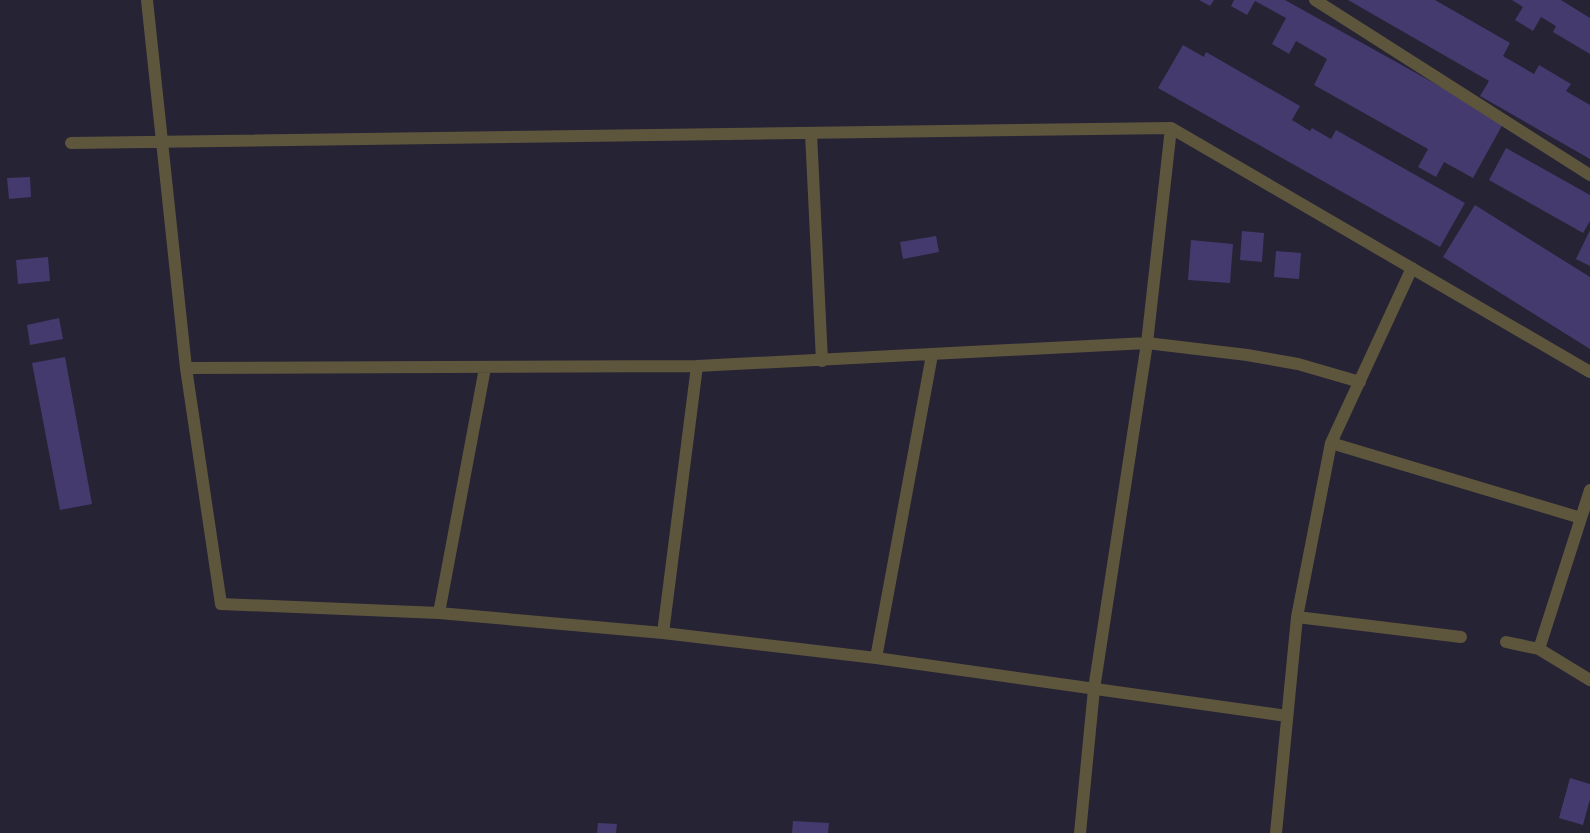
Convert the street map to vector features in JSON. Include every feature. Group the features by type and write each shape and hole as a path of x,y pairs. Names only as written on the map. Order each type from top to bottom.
{"street":[{"path":"147,0 186,368 222,604 440,613 663,633 876,658 1287,716"},
{"path":"1315,0 1590,175"},
{"path":"71,143 1171,128 1590,372"},
{"path":"1080,833 1094,689 1147,343 1171,128"},
{"path":"811,133 822,361"},
{"path":"1276,833 1297,617 1331,443 1412,268"},
{"path":"186,368 697,366 822,361 1147,343 1248,355 1290,362 1360,382"},
{"path":"876,658 932,355"},
{"path":"663,633 697,366"},
{"path":"440,613 485,368"},
{"path":"1331,443 1581,518"},
{"path":"1539,649 1590,490"},
{"path":"1297,617 1461,636"},
{"path":"1506,642 1539,649 1590,680"}],"building":[{"path":"1199,0 1214,0 1210,6"},
{"path":"1234,0 1285,0 1504,122 1473,178 1444,162 1436,177 1418,167 1428,149 1314,85 1327,59 1296,41 1289,54 1272,44 1286,18 1255,1 1247,15 1231,6"},
{"path":"1348,0 1435,0 1510,43 1503,56 1534,74 1539,65 1571,84 1566,91 1590,105 1590,159 1480,96 1489,81"},
{"path":"1512,0 1561,0 1590,18 1590,54 1553,32 1556,26 1541,17 1533,31 1515,20 1523,7"},
{"path":"1183,45 1204,57 1206,52 1300,106 1292,120 1310,131 1312,128 1331,139 1336,130 1465,203 1440,247 1158,88"},
{"path":"1506,148 1590,195 1590,221 1583,233 1489,180"},
{"path":"30,177 31,197 9,199 7,178"},
{"path":"1475,205 1590,277 1590,349 1443,257"},
{"path":"1590,230 1590,266 1576,259"},
{"path":"1242,231 1264,233 1262,262 1240,260"},
{"path":"936,236 939,252 903,259 900,242"},
{"path":"1191,240 1233,244 1230,283 1188,280"},
{"path":"1276,251 1301,253 1299,279 1274,277"},
{"path":"48,257 50,281 18,284 16,260"},
{"path":"59,318 63,339 30,345 27,325"},
{"path":"65,357 92,504 60,510 32,363"},
{"path":"1570,778 1590,784 1590,799 1583,825 1559,818"},
{"path":"793,821 829,823 828,833 792,833"},
{"path":"598,823 617,824 616,833 597,833"}]}
